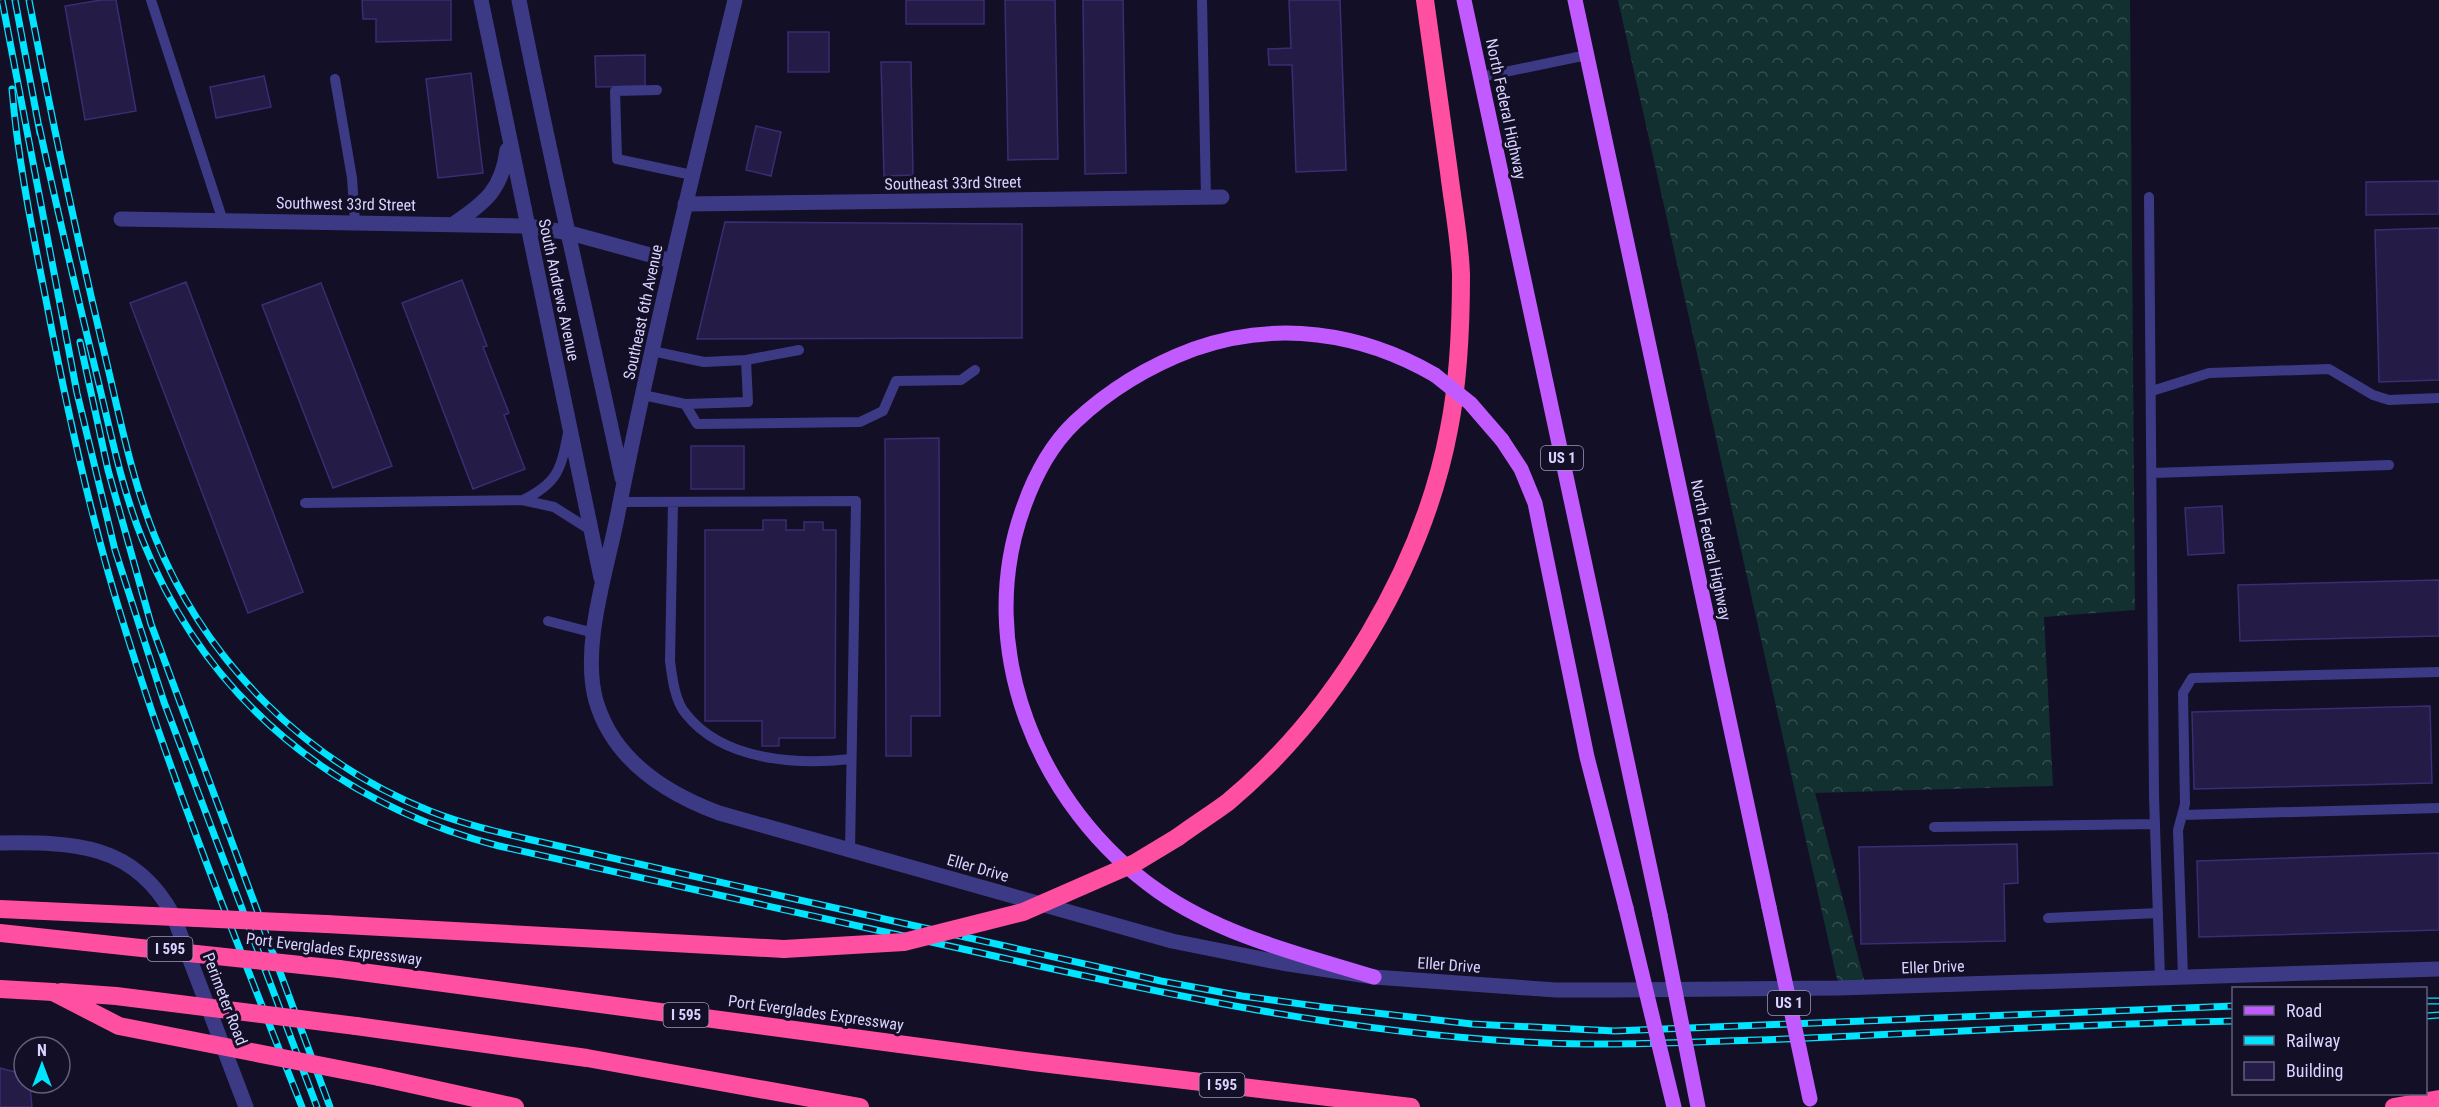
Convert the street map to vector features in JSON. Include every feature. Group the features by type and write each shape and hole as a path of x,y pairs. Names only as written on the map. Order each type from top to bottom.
{"highway":[{"path":"0,909 784,949 904,942 1023,912 1136,863 1178,837 1228,802 1288,744 1325,697 1373,628 1401,573 1429,506 1449,429 1458,355 1461,273 1425,0"},
{"name":"Port Everglades Expressway","path":"0,933 339,969 1022,1060 1411,1107"},
{"path":"0,989 127,997 356,1026 587,1058 860,1107"},
{"path":"53,992 119,1026 379,1077 515,1107"},
{"path":"2394,1107 2439,1099"}],"main road":[{"name":"North Federal Highway","path":"1464,0 1660,915 1698,1107"},
{"name":"North Federal Highway","path":"1575,0 1811,1107"},
{"path":"1374,977 1241,935 1213,923 1159,892 1110,851 1064,796 1043,759 1014,684 1006,638 1008,568 1019,519 1049,454 1061,438 1119,387 1162,363 1209,344 1233,338 1260,334 1305,333 1328,335 1373,346 1436,375 1470,403 1502,440 1521,470 1535,503 1587,757 1674,1107"}],"street":[{"name":"South Andrews Avenue","path":"482,0 526,226 570,422 603,587"},
{"name":"South Andrews Avenue","path":"519,0 550,160 570,233 623,484"},
{"name":"Southeast 6th Avenue","path":"594,633 623,484 672,261 735,0"},
{"path":"454,224 474,210 499,185 504,170 508,135"},
{"name":"Southeast 33rd Street","path":"685,204 1222,197"},
{"name":"Southwest 33rd Street","path":"121,219 526,226 570,233 672,261"},
{"name":"Eller Drive","path":"594,633 591,666 596,701 613,738 628,758 677,796 696,804 850,851 1172,941 1282,963 1374,977 1556,990 1839,988 2439,969"},
{"name":"Perimeter Road","path":"0,843 59,843 99,850 115,857 144,876 165,900 173,915 246,1107"}],"lane":[{"path":"152,0 223,221"},
{"path":"1202,0 1206,198"},
{"path":"1481,78 1587,56"},
{"path":"335,79 352,178 355,222"},
{"path":"657,90 615,91 617,159 692,175"},
{"path":"2149,197 2155,824 2160,978"},
{"path":"652,351 704,362 746,360 799,350"},
{"path":"643,394 685,404 748,402 746,360"},
{"path":"2152,392 2209,373 2329,369 2373,395 2389,400 2439,398"},
{"path":"685,404 697,424 860,422 883,411 896,381 961,381 975,370"},
{"path":"522,500 542,491 557,474 570,422"},
{"path":"2153,473 2389,465"},
{"path":"305,503 522,500 554,507 592,531"},
{"path":"620,502 856,501 850,851"},
{"path":"673,502 670,661 672,679 684,713 707,734 743,751 815,763 851,759"},
{"path":"548,621 594,633"},
{"path":"2183,977 2178,830 2185,804 2183,693 2192,678 2439,672"},
{"path":"2182,815 2439,808"},
{"path":"1934,827 2155,824"},
{"path":"2049,918 2158,913"}],"green space":[{"path":"1618,0 2130,0 2135,610 2044,617 2053,786 1815,793 1866,987 1839,988"}],"building":[{"path":"116,0 136,111 85,120 65,6"},
{"path":"362,0 451,0 451,40 376,42 376,19 363,19"},
{"path":"906,0 984,0 984,24 906,24"},
{"path":"1005,0 1055,0 1058,159 1008,160"},
{"path":"1083,0 1123,0 1126,173 1085,174"},
{"path":"1289,0 1340,0 1346,170 1296,172 1292,65 1269,65 1268,49 1291,48"},
{"path":"788,32 829,32 829,72 788,72"},
{"path":"645,55 645,86 596,87 595,56"},
{"path":"881,62 911,62 913,175 884,176"},
{"path":"471,73 483,173 438,178 426,79"},
{"path":"264,76 271,107 216,118 210,87"},
{"path":"756,126 781,132 771,176 746,170"},
{"path":"2439,181 2439,214 2366,215 2366,182"},
{"path":"725,222 1022,224 1022,338 697,339"},
{"path":"2439,228 2439,380 2379,382 2375,230"},
{"path":"462,280 487,346 483,347 509,413 504,415 525,469 473,489 402,303"},
{"path":"186,282 303,592 248,613 130,303"},
{"path":"321,283 392,466 333,488 262,305"},
{"path":"939,438 940,716 911,716 911,756 886,756 885,439"},
{"path":"691,446 744,446 744,489 691,489"},
{"path":"2222,506 2224,553 2188,555 2185,508"},
{"path":"763,520 786,520 786,530 804,530 804,522 823,522 823,530 836,530 835,738 779,738 779,746 762,746 762,721 705,721 705,530 763,530"},
{"path":"2439,580 2439,636 2240,641 2238,585"},
{"path":"2430,706 2432,783 2194,789 2192,712"},
{"path":"2017,844 2018,883 2004,884 2005,941 1861,944 1859,847"},
{"path":"2439,853 2439,930 2199,937 2197,861"},
{"path":"0,1068 12,1071 12,1095 31,1095 32,1107 0,1107"}],"railway":[{"path":"2,0 77,393 115,550 164,702 317,1107"},
{"path":"15,0 40,133"},
{"path":"29,0 73,215 125,441 146,514 176,582 202,625 231,665 265,702 302,735 342,765 385,790 430,811 468,824 519,837 1161,981 1242,996 1472,1024 1615,1031 2232,1006"},
{"path":"12,89 26,198 72,429 102,551 145,692 187,812 302,1107"},
{"path":"39,126 122,479 143,541 170,598 202,649 240,696 284,737 331,773 383,803 439,827 499,846 1121,984 1332,1022 1475,1039 1626,1044 2232,1021"},
{"path":"80,342 108,470 151,624 330,1107"},
{"path":"2427,1001 2439,1001"},
{"path":"2427,1016 2439,1015"}]}
